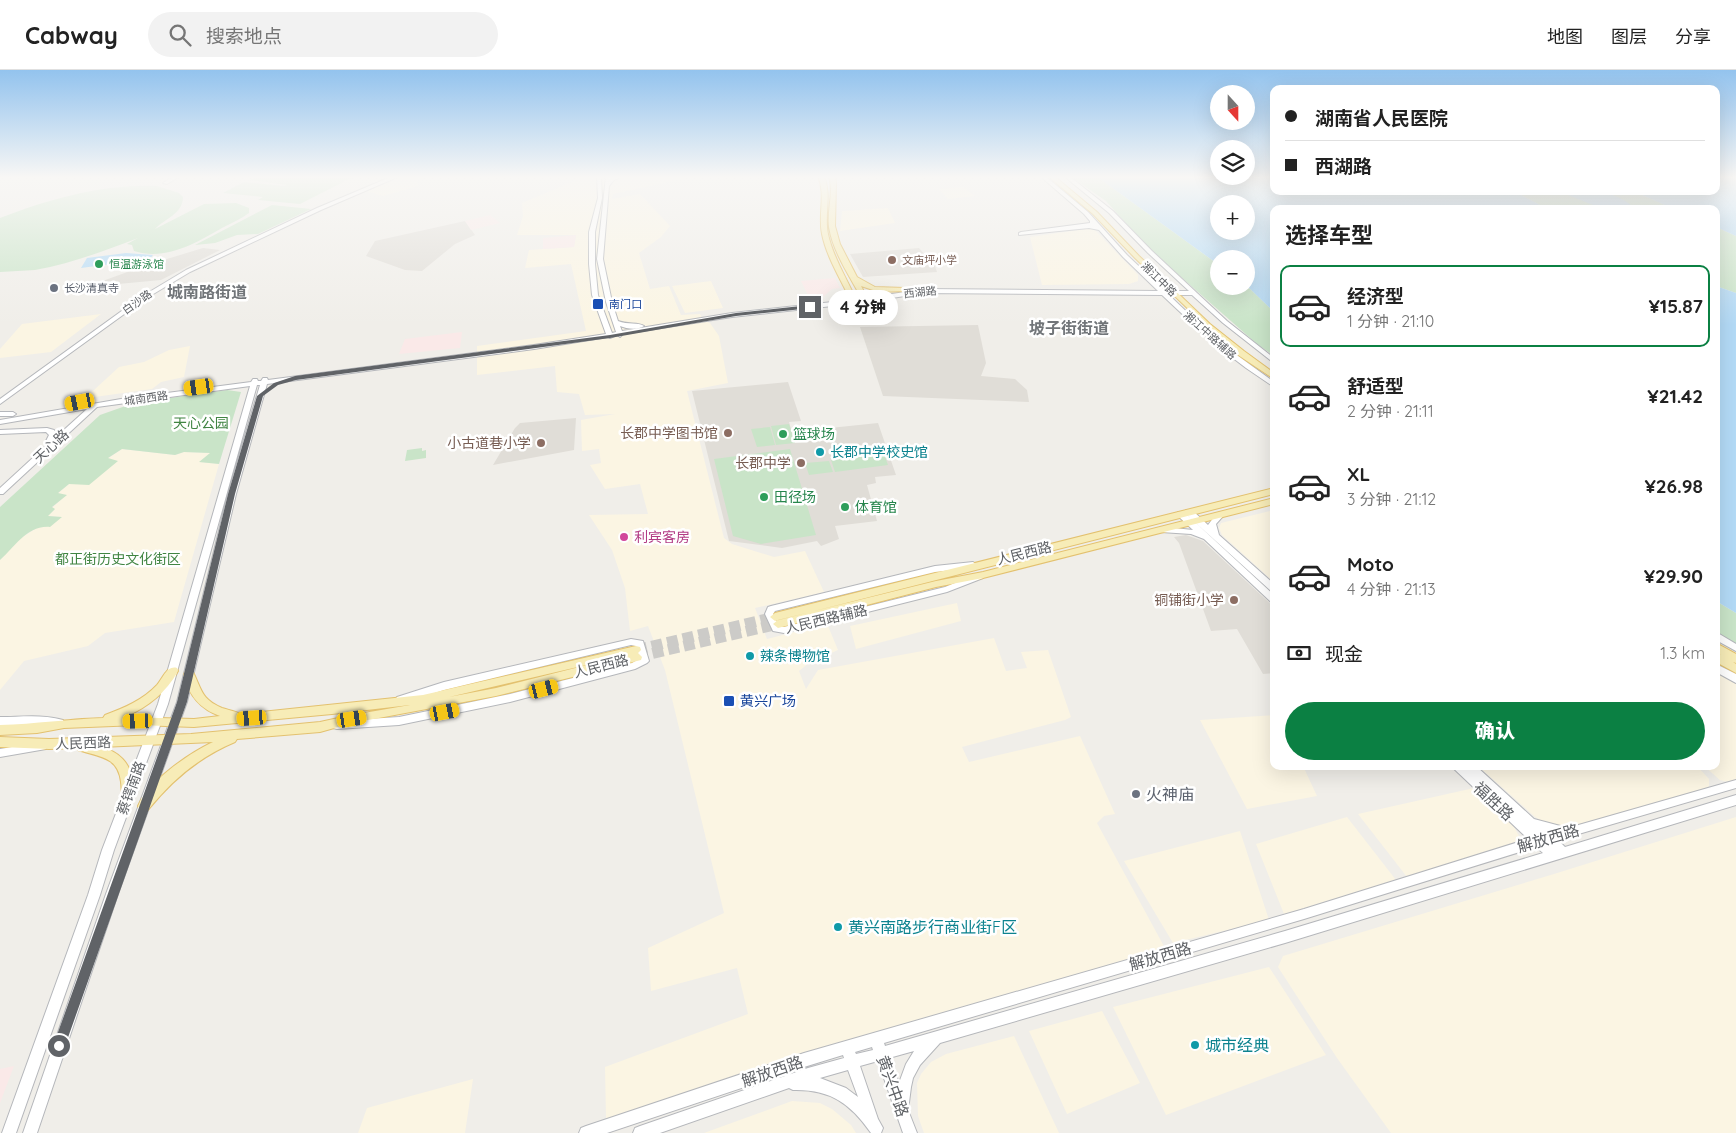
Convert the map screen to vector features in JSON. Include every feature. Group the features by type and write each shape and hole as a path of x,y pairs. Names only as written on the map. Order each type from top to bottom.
{"main road":[{"name":"白沙路","path":"0,397 163,282 279,226"},
{"name":"白沙路","path":"0,402 143,298 181,275 284,226"},
{"path":"594,226 592,264 595,295 609,334"},
{"path":"603,226 600,259 609,302 619,332"},
{"path":"824,226 826,239 854,300"},
{"path":"832,226 836,241 865,299"},
{"path":"1088,226 1021,234 1089,226 1100,229"},
{"name":"湘江中路辅路","path":"1097,226 1145,276 1171,291 1181,308 1221,347 1270,382"},
{"name":"湘江中路","path":"1106,226 1136,258 1171,291 1226,340 1270,374"},
{"name":"湘江中路","path":"1114,226 1171,291 1270,367"},
{"name":"湘江中路辅路","path":"1124,226 1225,322 1270,357"},
{"path":"1129,290 1146,285 1148,281 1145,276"},
{"path":"854,277 861,284 872,289 904,290"},
{"name":"西湖路","path":"865,299 904,290 947,286 1191,291"},
{"name":"西湖路","path":"619,332 736,314 914,292 948,290 1129,290"},
{"path":"1129,290 1155,296 1181,308"},
{"path":"834,301 846,297 849,291"},
{"name":"西湖路","path":"619,332 641,326 718,314 854,300"},
{"path":"615,322 625,326 641,326"},
{"path":"584,336 604,328 605,323"},
{"name":"城南西路","path":"95,402 123,401 226,387 258,385 295,378 619,332"},
{"name":"城南西路","path":"0,418 56,411 95,402 258,385 584,336 609,334"},
{"path":"258,385 276,384 295,378"},
{"name":"蔡锷南路","path":"9,1133 173,671 258,385"},
{"name":"蔡锷南路","path":"30,1133 189,675 258,385"},
{"path":"78,420 104,407 123,401"},
{"path":"0,418 13,414 95,402"},
{"name":"天心路","path":"0,492 95,402"},
{"name":"天心路","path":"0,486 66,424 95,402"},
{"path":"56,411 68,414 70,418 66,424"},
{"path":"0,432 47,430 54,435 50,441"},
{"name":"人民西路","path":"1270,492 976,565 777,620 983,575 1270,503"},
{"path":"1185,513 1270,596"},
{"path":"1213,539 1212,524 1220,515"},
{"path":"1164,530 1192,532 1213,539 1270,586"},
{"name":"人民西路辅路","path":"976,565 935,569 771,609 769,614 776,629 784,630 947,589 983,575"},
{"path":"1720,638 1736,648"},
{"path":"320,727 399,720 474,706 635,666 644,661 645,658 640,643 631,642 444,686 391,702"},
{"path":"1720,649 1736,659"},
{"name":"人民西路","path":"5,730 64,724 156,721 194,723 423,699 637,654 496,692 352,719 320,727 168,740 66,744 5,742"},
{"path":"1720,659 1736,669"},
{"path":"1720,669 1736,679"},
{"path":"94,723 140,705 158,692 173,671"},
{"path":"189,675 197,696 206,706 224,714 252,718"},
{"path":"0,721 38,721 64,724"},
{"path":"144,806 156,790 187,762 212,747 242,735"},
{"path":"0,753 48,744"},
{"path":"66,744 100,750 122,762 127,777 128,798"},
{"name":"福胜路","path":"1461,770 1522,820 1559,854"},
{"name":"福胜路","path":"1473,770 1522,820"},
{"name":"解放西路","path":"586,1133 876,1038 1296,917 1543,839 1736,784"},
{"name":"解放西路","path":"640,1133 852,1062 1285,937 1736,800"},
{"path":"1522,820 1554,830 1574,830"},
{"path":"1521,846 1526,841 1522,820"},
{"path":"905,1119 903,1093 911,1067 927,1046 942,1036"},
{"name":"黄兴中路","path":"876,1038 910,1133"},
{"name":"黄兴中路","path":"847,1047 876,1131"},
{"path":"783,1084 808,1083 835,1090 859,1106 876,1131"}],"shaded area":[{"path":"444,226 468,226 475,235 455,244 422,271 405,270 366,256 375,241"},
{"path":"468,226 489,226 471,230"},
{"path":"520,226 670,226 661,237 639,253 650,289 669,286 681,315 700,314 703,320 710,323 719,336 728,383 687,391 724,538 732,544 774,557 805,551 824,592 755,608 767,639 821,625 828,626 838,650 809,663 799,671 806,689 818,670 994,638 1006,671 1027,668 1021,652 1048,650 1071,717 962,747 969,762 1080,736 1115,814 1104,816 1097,823 1166,950 615,1119 606,1118 605,1067 748,1014 737,968 651,991 648,948 724,913 665,670 648,626 630,631 625,588 612,550 589,515 648,514 640,484 605,489 590,465 601,463 599,449 582,451 581,420 615,414 585,415 579,394 557,392 555,366 477,375 477,346 586,331 571,264 525,268 529,250 574,247 576,235 517,235"},
{"path":"841,226 877,226 840,231"},
{"path":"1093,228 1138,275 1138,281 1129,284 1042,285 1030,237"},
{"path":"576,235 574,247 543,249 543,238"},
{"path":"203,248 220,250 161,280 86,287 144,266"},
{"name":"文庙坪小学","path":"919,248 935,266 937,272 863,277 850,254"},
{"path":"835,278 840,288 832,289 823,297 810,299 801,281"},
{"path":"711,281 723,308 685,313 672,286"},
{"path":"101,314 51,352 0,358 0,349 22,324"},
{"path":"978,325 986,363 981,376 1015,379 1027,390 1029,402 883,396 860,327"},
{"path":"462,332 460,348 399,354 405,339"},
{"path":"190,346 184,377 161,382 152,389 80,399 94,390 119,367 144,362 169,350"},
{"name":"长郡中学","path":"788,382 801,421 789,422 795,443 833,438 830,428 878,423 896,475 875,477 876,483 867,485 877,521 835,526 839,539 821,546 817,541 782,548 729,541 692,391"},
{"name":"小古道巷小学","path":"576,418 574,450 493,465 515,428 520,423"},
{"name":"都正街历史文化街区","path":"122,449 175,455 184,452 211,453 200,462 219,464 174,622 105,633 88,646 24,661 0,690 0,560 16,541 40,526 61,517 47,516 52,508 66,495 57,494 69,484 117,461 107,459"},
{"path":"1270,511 1270,578 1222,535 1219,528 1221,523"},
{"name":"铜铺街小学","path":"1186,535 1203,541 1270,603 1270,673 1263,674 1237,629 1211,631 1179,543 1174,537"},
{"path":"957,603 961,621 856,649 850,626"},
{"path":"1720,673 1736,683 1736,780 1728,782 1720,780 1709,770 1720,770"},
{"path":"1270,715 1270,770 1305,770 1317,796 1247,809 1200,720"},
{"path":"1482,770 1701,770 1709,779 1709,786 1702,790 1566,828 1543,822"},
{"path":"1474,788 1513,825 1519,840 1510,845 1407,877 1358,814"},
{"path":"1347,817 1396,880 1284,914 1256,844"},
{"path":"1736,817 1736,1133 1391,1133 1337,1058 1278,967 1283,956"},
{"path":"1240,831 1269,920 1173,943 1124,861"},
{"path":"1269,967 1326,1055 1166,1115 1113,1007"},
{"path":"1102,1011 1140,1083 1067,1114 1029,1031"},
{"path":"1014,1036 1059,1133 924,1133 918,1116 917,1083 921,1074 931,1062 946,1054"},
{"path":"14,1066 0,1103 0,1069"},
{"path":"473,1079 465,1133 358,1133 367,1108"},
{"path":"792,1101 820,1103 832,1109 851,1125 856,1133 704,1133"}],"green space":[{"path":"0,226 158,226 155,229 162,226 227,226 191,245 169,252 158,254 134,251 132,245 127,244 138,238 74,261 35,270 0,272"},
{"path":"232,226 276,226 258,234 237,235 215,243 195,245"},
{"path":"1128,226 1165,226 1210,258 1210,295 1255,294 1270,308 1270,353 1257,344 1148,248"},
{"path":"1720,229 1736,236 1736,293 1720,287"},
{"name":"天心公园","path":"227,390 241,392 219,464 199,462 210,453 184,452 175,455 122,449 108,458 118,461 89,485 69,484 58,493 67,495 52,507 55,509 48,516 62,517 50,527 42,527 28,533 0,560 0,507 100,415 134,403"},
{"name":"篮球场","path":"789,424 795,443 776,445 771,426"},
{"name":"篮球场","path":"770,427 775,445 757,447 751,429"},
{"path":"422,448 422,451 426,450 426,458 405,461 407,450"},
{"name":"田径场","path":"790,449 816,535 761,544 733,536 714,459"},
{"path":"884,454 888,465 835,472 831,460"},
{"name":"篮球场","path":"829,461 833,472 809,475 805,463"},
{"path":"1720,603 1736,613 1736,644 1720,634"}],"water":[{"path":"1165,226 1210,226 1210,240 1255,240 1255,226 1270,226 1270,308 1255,294 1255,250 1210,250 1210,258"},
{"path":"1720,226 1736,226 1736,236 1720,229"},
{"name":"恒温游泳馆","path":"126,253 153,255 150,259 81,268 87,258"},
{"path":"1720,287 1736,293 1736,613 1720,603"}],"tunnel":[{"path":"636,650 775,617"},
{"path":"637,657 778,624"}],"place":[{"name":"文庙坪小学","path":"892,260"},
{"name":"恒温游泳馆","path":"99,264"},
{"name":"长沙清真寺","path":"54,288"},
{"name":"南门口","path":"598,304"},
{"name":"长郡中学图书馆","path":"728,433"},
{"name":"篮球场","path":"783,434"},
{"name":"小古道巷小学","path":"541,443"},
{"name":"长郡中学校史馆","path":"820,452"},
{"name":"长郡中学","path":"801,463"},
{"name":"田径场","path":"764,497"},
{"name":"体育馆","path":"845,507"},
{"name":"利宾客房","path":"624,537"},
{"name":"铜铺街小学","path":"1234,600"},
{"name":"辣条博物馆","path":"750,656"},
{"name":"黄兴广场","path":"729,701"},
{"name":"火神庙","path":"1136,794"},
{"name":"黄兴南路步行商业街F区","path":"838,927"},
{"name":"城市经典","path":"1195,1045"}],"district":[{"name":"城南路街道","path":"207,292"},
{"name":"坡子街街道","path":"1069,328"}],"route":[{"path":"59,1046 182,702 232,494 260,396 264,392 276,384 295,378 610,336 736,314 810,307"}]}
